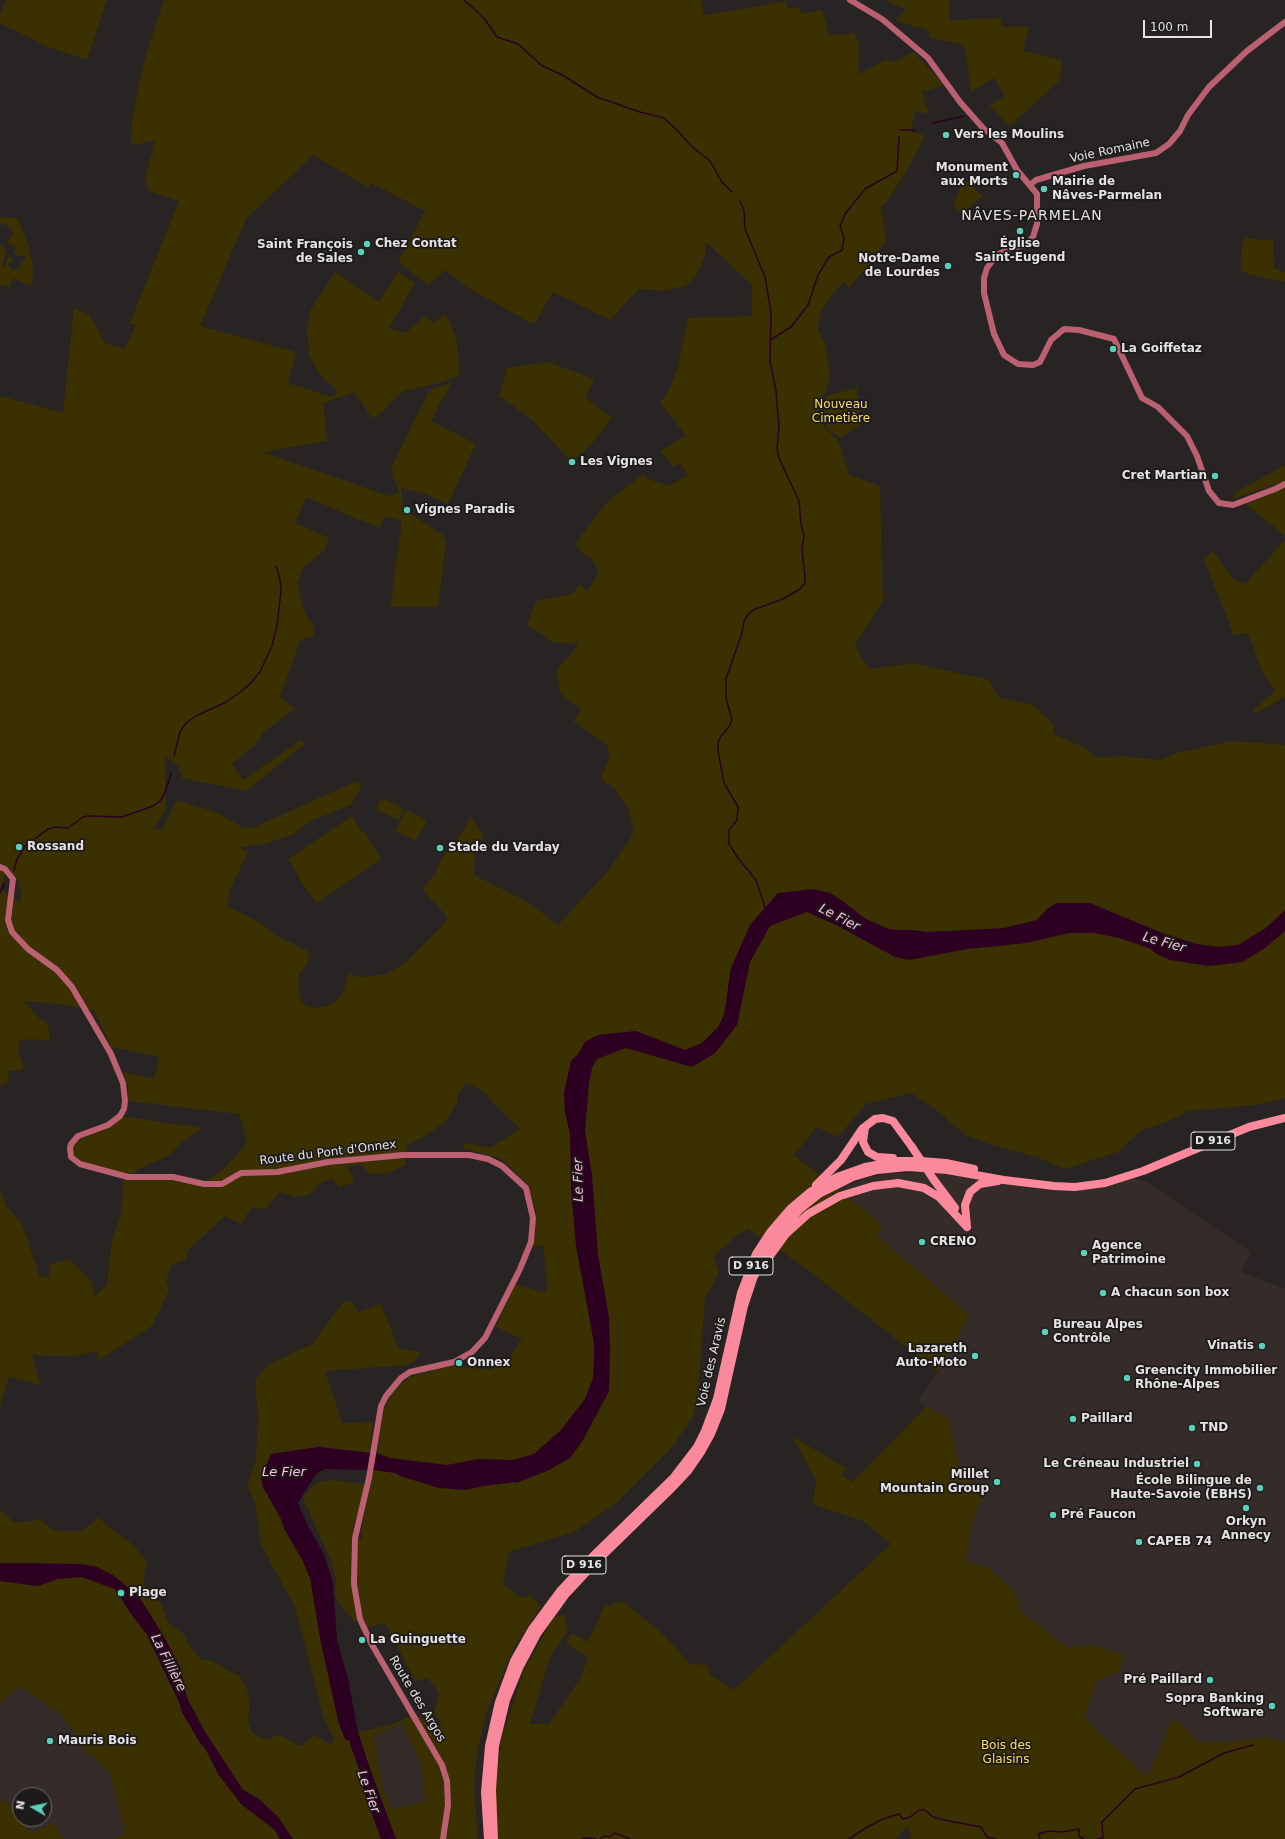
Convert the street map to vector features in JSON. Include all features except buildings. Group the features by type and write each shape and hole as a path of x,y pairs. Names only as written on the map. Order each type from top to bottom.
{"highway":[{"path":"798,1202 838,1164 866,1125 878,1118 891,1120 898,1126 934,1180 940,1185 967,1227"},
{"name":"Voie des Aravis","path":"494,1839 492,1790 495,1746 506,1700 520,1666 537,1634 566,1594 593,1565 670,1490 688,1471 701,1452 711,1434 721,1409 746,1300 757,1268 779,1232 807,1204 819,1194 854,1177 877,1170 918,1167 958,1171 1004,1180 1035,1184 1075,1187 1105,1183 1144,1171 1249,1127 1285,1118"},
{"path":"866,1125 863,1133 863,1142 867,1150 872,1154 883,1158 921,1161"},
{"name":"Voie des Aravis","path":"488,1839 485,1792 488,1752 499,1702 514,1661 532,1629 560,1591 596,1552 674,1477 697,1447 705,1431 717,1399 735,1316 749,1271 756,1254 771,1231 798,1202 828,1182 865,1167 898,1161 946,1163 1035,1184"},
{"path":"934,1180 935,1194"},
{"path":"967,1227 965,1205 970,1192 980,1184 1004,1180"},
{"path":"746,1300 765,1263 781,1240 801,1220 825,1204 857,1190 890,1184 919,1186 935,1194 967,1227"}],"street":[{"path":"850,0 882,20 928,58 960,102 982,128 1002,143 1017,170 1030,185 1038,198 1036,208 1038,224 1033,237 1026,245 1011,248 997,255 987,268 984,278 984,293 994,334 1004,355 1018,364 1033,365 1040,362 1051,340 1064,329 1079,330 1114,339 1142,398 1158,408 1187,436 1197,456 1209,491 1212,497 1219,503 1226,505 1242,502 1285,484"},
{"name":"Voie Romaine","path":"1030,185 1036,180 1084,166 1156,153 1169,144 1180,132 1188,114 1209,87 1247,51 1285,22"},
{"name":"Route du Pont d'Onnex","path":"0,867 5,869 12,879 8,920 12,932 28,949 57,970 72,987 111,1054 123,1083 125,1101 124,1109 120,1116 108,1125 78,1136 71,1144 71,1157 80,1164 124,1176 152,1178 173,1177 204,1184 222,1184 241,1173 277,1172 328,1162 403,1155 469,1155 488,1159 502,1166 526,1188 533,1218 531,1242 520,1269 485,1338 472,1352 460,1360 410,1372 401,1378 389,1391 382,1406 375,1444"},
{"name":"Route des Argos","path":"375,1444 358,1524 354,1551 354,1584 357,1608 360,1619 371,1643 442,1765 446,1781 448,1805 443,1839"}],"shaded area":[{"path":"890,1173 938,1173 954,1176 994,1178 1064,1186 1127,1176 1145,1181 1251,1252 1241,1272 1285,1289 1285,1742 1265,1737 1230,1742 1198,1742 1180,1722 1147,1777 1084,1718 1097,1681 1121,1671 1095,1646 1066,1647 1022,1612 1014,1590 988,1568 966,1561 971,1526 982,1496 969,1479 960,1471 948,1417 926,1407 918,1401 938,1372 969,1315 877,1236 882,1224 838,1189 870,1177"},
{"path":"19,1686 62,1715 88,1754 97,1759 111,1776 125,1833 115,1839 63,1839 52,1823 52,1787 12,1787 12,1805 0,1799 0,1705"},
{"path":"402,1724 411,1741 422,1769 425,1803 392,1809 383,1788 373,1735"},
{"path":"26,1827 44,1827 30,1835"}],"green space":[{"path":"6,0 107,0 87,60 45,46 0,24 0,15"},
{"path":"164,0 701,0 704,15 786,1 787,9 799,7 802,14 822,10 829,35 854,33 859,44 858,74 886,60 893,62 914,52 944,85 922,92 929,114 915,111 911,132 925,135 908,169 887,202 881,207 886,239 878,255 849,287 843,282 823,307 817,328 825,342 830,373 827,390 818,402 817,419 839,442 849,475 880,486 883,601 855,645 861,658 871,669 913,663 989,680 999,698 1031,704 1053,723 1054,734 1085,748 1097,758 1122,756 1159,760 1180,752 1232,741 1285,745 1285,1098 1256,1105 1188,1111 1164,1123 1142,1130 1118,1152 1065,1169 1037,1157 992,1145 965,1135 934,1108 911,1093 866,1104 838,1137 817,1127 794,1155 882,1224 877,1236 969,1315 938,1372 804,1267 748,1229 735,1237 713,1257 719,1272 705,1299 698,1392 694,1415 674,1445 615,1504 574,1532 509,1552 503,1584 520,1597 530,1596 541,1606 514,1648 487,1711 477,1753 474,1785 478,1839 396,1839 390,1825 358,1732 393,1724 413,1715 423,1718 433,1731 442,1725 434,1713 439,1694 428,1678 415,1681 385,1623 367,1628 361,1612 357,1571 357,1538 362,1539 361,1531 379,1444 380,1429 385,1408 391,1395 409,1377 426,1372 430,1373 434,1369 456,1366 488,1370 505,1364 522,1339 496,1327 515,1284 546,1293 547,1284 543,1245 532,1247 536,1232 536,1212 529,1186 500,1158 464,1149 462,1143 491,1147 520,1129 492,1102 483,1091 466,1083 457,1096 458,1102 445,1122 425,1136 408,1145 405,1165 388,1173 371,1175 361,1164 348,1167 354,1183 339,1187 332,1178 318,1185 309,1195 295,1197 280,1192 265,1209 251,1208 241,1224 225,1216 188,1250 186,1259 172,1265 166,1281 169,1290 152,1326 99,1360 97,1351 75,1356 44,1356 32,1354 40,1385 9,1377 0,1406 0,1189 7,1207 22,1224 40,1278 49,1276 50,1264 69,1259 91,1281 95,1296 107,1285 112,1241 121,1214 124,1176 84,1166 71,1157 74,1140 120,1116 202,1128 181,1143 170,1155 135,1171 134,1177 194,1181 207,1181 228,1165 247,1143 239,1114 128,1101 128,1086 123,1072 154,1079 159,1057 111,1047 94,1010 24,1001 38,1017 48,1024 50,1041 31,1039 20,1041 18,1051 24,1066 22,1070 10,1071 6,1084 0,1085 0,889 0,396 63,413 74,308 90,315 105,343 125,349 136,325 130,323 179,201 148,191 145,178 155,141 131,145 132,119 144,62","holes":["313,155 369,188 371,183 425,211 398,262 429,285 445,270 464,285 534,325 553,292 610,320 639,289 663,291 686,286 697,274 705,256 706,242 752,285 752,316 688,318 677,370 669,390 660,403 686,435 660,451 674,467 680,463 688,475 669,486 648,479 643,474 606,503 575,544 584,555 591,558 599,572 588,591 580,584 572,594 536,601 527,625 553,642 579,644 557,670 560,693 581,710 573,721 607,745 609,758 601,779 614,788 627,806 633,827 631,837 609,870 558,925 528,902 474,875 474,859 483,836 471,816 459,837 441,859 436,873 422,889 448,918 405,963 386,974 363,977 348,974 343,993 336,1001 326,1006 315,1008 306,1006 300,999 298,986 299,975 308,963 309,952 276,935 259,922 227,906 231,887 248,852 239,847 262,845 294,834 310,821 351,805 362,785 357,781 252,828 244,828 218,813 176,800 163,829 154,829 166,808 165,756 178,766 182,778 246,791 305,744 301,740 243,780 232,764 255,745 264,732 295,709 280,697 300,641 308,637 314,638 314,626 305,614 297,583 303,568 326,549 329,538 295,523 306,497 379,528 384,516 402,521 390,607 438,607 446,542 443,535 403,509 401,488 425,494 448,504 476,444 431,421 451,383 430,389 391,468 399,493 389,496 263,452 327,441 323,403 354,392 372,418 382,413 393,400 404,391 439,383 460,375 456,336 446,314 433,323 425,316 405,333 389,328 415,283 398,272 379,302 335,272 311,309 307,326 309,355 325,380 338,391 333,397 288,383 296,352 200,326 246,219","8,867 17,878 21,891 20,903 0,889","402,1724 411,1741 422,1769 425,1802 392,1809 383,1788 373,1735"]},
{"path":"885,0 949,0 949,20 1001,18 1002,27 1029,26 1023,51 1062,60 1059,81 1010,126 989,106 1005,96 994,78 971,92 964,45 930,38 929,30 895,21 906,10"},
{"path":"964,179 983,196 962,213 955,208 954,203"},
{"path":"0,217 18,219 28,244 34,272 31,286 13,278 8,291 7,286 0,285 0,245 4,246 6,253 2,265 5,266 9,256 13,260 8,265 13,271 21,267 21,263 26,258 21,255 17,256 13,252 16,250 15,247 7,242 11,238 13,232 3,222 0,225"},
{"path":"1245,237 1264,241 1273,239 1274,268 1285,272 1285,282 1250,275 1241,270 1242,245"},
{"path":"548,362 594,379 586,398 612,418 590,446 575,459 568,458 532,420 499,396 507,368"},
{"name":"Nouveau Cimetière","path":"857,388 861,424 840,438 828,429 821,406 828,395"},
{"path":"1285,465 1285,486 1282,482 1232,499 1236,492"},
{"path":"1285,486 1285,536 1246,504"},
{"path":"1285,540 1285,697 1256,713 1253,710 1275,691 1262,672 1248,633 1234,635 1204,560 1213,551 1233,579 1245,584"},
{"path":"382,798 404,809 399,820 376,809"},
{"path":"406,810 427,820 416,841 395,831"},
{"path":"352,816 362,832 364,831 381,859 317,903 297,876 298,875 288,859"},
{"path":"344,1301 352,1302 358,1312 381,1304 399,1349 420,1352 416,1360 407,1365 325,1371 342,1423 373,1422 370,1453 319,1447 271,1454 261,1478 263,1487 303,1561 318,1598 324,1638 342,1720 385,1839 293,1839 278,1817 259,1799 243,1790 205,1732 187,1698 180,1667 163,1635 139,1597 119,1580 81,1564 0,1563 0,1510 14,1522 27,1522 39,1519 55,1531 82,1531 99,1517 105,1524 133,1545 147,1562 143,1583 161,1604 169,1624 183,1633 189,1645 201,1659 212,1661 240,1676 247,1689 250,1703 248,1722 251,1731 260,1738 268,1739 279,1735 300,1746 314,1735 330,1744 334,1740 323,1716 295,1607 261,1545 255,1502 247,1486 256,1460 258,1418 255,1380 268,1365 312,1344"},
{"name":"Bois des Glaisins","path":"926,1407 948,1417 960,1471 969,1479 982,1496 971,1526 966,1561 988,1568 1014,1590 1022,1612 1066,1647 1095,1646 1124,1655 1121,1671 1097,1681 1084,1718 1147,1777 1172,1720 1180,1722 1198,1742 1230,1742 1265,1737 1285,1742 1285,1839 911,1839 908,1825 896,1839 498,1839 496,1781 502,1737 524,1670 554,1617 565,1615 568,1631 550,1657 530,1724 549,1724 581,1677 588,1657 570,1646 566,1640 572,1633 588,1642 604,1607 622,1601 661,1632 690,1664 707,1665 710,1675 734,1690 891,1544 863,1521 813,1504 816,1480 792,1436 846,1468 842,1475 852,1482"},
{"path":"330,1480 366,1484 352,1537 351,1560 358,1620 355,1622 342,1608 335,1595 336,1580 331,1561 303,1496 317,1483"},
{"path":"82,1577 115,1589 131,1614 146,1633 179,1702 182,1712 200,1743 205,1748 241,1804 275,1830 280,1839 115,1839 125,1833 111,1776 97,1759 88,1754 62,1715 19,1686 0,1705 0,1581 38,1586 57,1579"},
{"path":"0,1799 12,1805 12,1827 27,1827 30,1834 43,1827 52,1827 53,1822 63,1839 0,1839"}],"water":[{"path":"813,889 830,893 864,918 889,929 898,930 927,932 1004,928 1037,920 1048,908 1057,903 1090,903 1162,933 1196,944 1219,947 1238,945 1266,928 1285,910 1285,931 1265,948 1242,962 1209,966 1170,960 1157,954 1149,948 1119,938 1094,933 1069,933 1026,943 967,949 909,960 895,957 840,927 807,912 770,926 750,962 737,1025 715,1053 692,1067 626,1048 597,1059 592,1068 589,1083 585,1131 592,1175 598,1255 609,1317 609,1391 582,1442 570,1458 547,1471 516,1483 484,1486 465,1490 439,1488 400,1476 395,1473 373,1470 325,1469 316,1474 298,1503 308,1526 324,1554 333,1583 337,1640 348,1679 358,1732 396,1839 385,1839 342,1720 324,1638 318,1598 303,1561 263,1487 261,1478 271,1454 319,1447 379,1454 390,1458 447,1465 478,1459 513,1460 534,1454 561,1430 585,1399 593,1378 594,1358 594,1343 576,1246 571,1189 570,1134 565,1112 564,1093 571,1061 579,1053 585,1042 598,1035 636,1031 685,1050 702,1043 718,1027 724,1015 731,968 750,925 778,893"},
{"name":"La Fillière","path":"0,1563 81,1564 97,1567 113,1575 139,1597 163,1635 180,1667 187,1698 205,1732 243,1790 259,1799 278,1817 293,1839 280,1839 275,1830 241,1804 218,1774 205,1748 200,1743 182,1712 179,1702 146,1633 131,1614 115,1589 82,1577 57,1579 38,1586 0,1581"}],"waterway":[{"path":"464,0 484,18 497,37 518,44 541,65 564,76 597,97 640,112 664,118 690,145 710,161 722,182 732,192"},
{"path":"933,123 964,116"},
{"path":"900,130 914,130"},
{"path":"770,340 791,327 808,305 818,275 829,257 842,250 844,238 840,226 845,214 865,189 897,171 899,137"},
{"path":"740,201 744,210 745,229 765,277 771,313 770,361 776,391 779,426 777,448 779,458 799,501 801,524 804,535 802,549 805,583 800,589 783,599 753,610 744,621 742,633 726,679 726,698 732,720 729,727 718,742 718,751 724,783 738,807 737,820 729,830 729,844 738,858 756,880 765,907"},
{"path":"174,756 180,732 186,723 196,716 226,702 250,684 260,672 272,646 277,625 281,591 280,579 276,566"},
{"path":"14,871 17,859 25,846 48,829 55,827 68,828 83,817 122,817 153,806 160,801 164,795 171,774"},
{"path":"0,893 4,884"},
{"name":"Le Fier","path":"315,1583 324,1638 342,1720 348,1736"},
{"path":"1097,1839 1103,1838 1102,1822 1135,1789 1179,1777 1224,1753 1253,1745"},
{"name":"Le Fier","path":"367,1788 385,1839"},
{"path":"849,1839 883,1819 899,1814 903,1819 910,1817 919,1810 925,1810 933,1817 981,1827 987,1837 996,1839"},
{"path":"1039,1839 1038,1834 1049,1831 1063,1832 1079,1829 1079,1836 1084,1839"},
{"path":"600,1839 604,1836 609,1837 615,1833 630,1839"},
{"path":"581,1839 596,1839"}],"place":[{"name":"Vers les Moulins","path":"946,135"},
{"name":"Monument aux Morts","path":"1016,175"},
{"name":"Mairie de Nâves-Parmelan","path":"1044,189"},
{"name":"Église Saint-Eugend","path":"1020,231"},
{"name":"Chez Contat","path":"367,244"},
{"name":"Saint François de Sales","path":"361,252"},
{"name":"Notre-Dame de Lourdes","path":"948,266"},
{"name":"La Goiffetaz","path":"1113,349"},
{"name":"Les Vignes","path":"572,462"},
{"name":"Cret Martian","path":"1215,476"},
{"name":"Vignes Paradis","path":"407,510"},
{"name":"Rossand","path":"19,847"},
{"name":"Stade du Varday","path":"440,848"},
{"name":"CRENO","path":"922,1242"},
{"name":"Agence Patrimoine","path":"1084,1253"},
{"name":"A chacun son box","path":"1103,1293"},
{"name":"Bureau Alpes Contrôle","path":"1045,1332"},
{"name":"Vinatis","path":"1262,1346"},
{"name":"Lazareth Auto-Moto","path":"975,1356"},
{"name":"Onnex","path":"459,1363"},
{"name":"Greencity Immobilier Rhône-Alpes","path":"1127,1378"},
{"name":"Paillard","path":"1073,1419"},
{"name":"TND","path":"1192,1428"},
{"name":"Le Créneau Industriel","path":"1197,1464"},
{"name":"Millet Mountain Group","path":"997,1482"},
{"name":"École Bilingue de Haute-Savoie (EBHS)","path":"1260,1488"},
{"name":"Orkyn Annecy","path":"1246,1508"},
{"name":"Pré Faucon","path":"1053,1515"},
{"name":"CAPEB 74","path":"1139,1542"},
{"name":"Plage","path":"121,1593"},
{"name":"La Guinguette","path":"362,1640"},
{"name":"Pré Paillard","path":"1210,1680"},
{"name":"Sopra Banking Software","path":"1272,1706"},
{"name":"Mauris Bois","path":"50,1741"}],"district":[{"name":"NÂVES-PARMELAN","path":"1032,216"}]}
